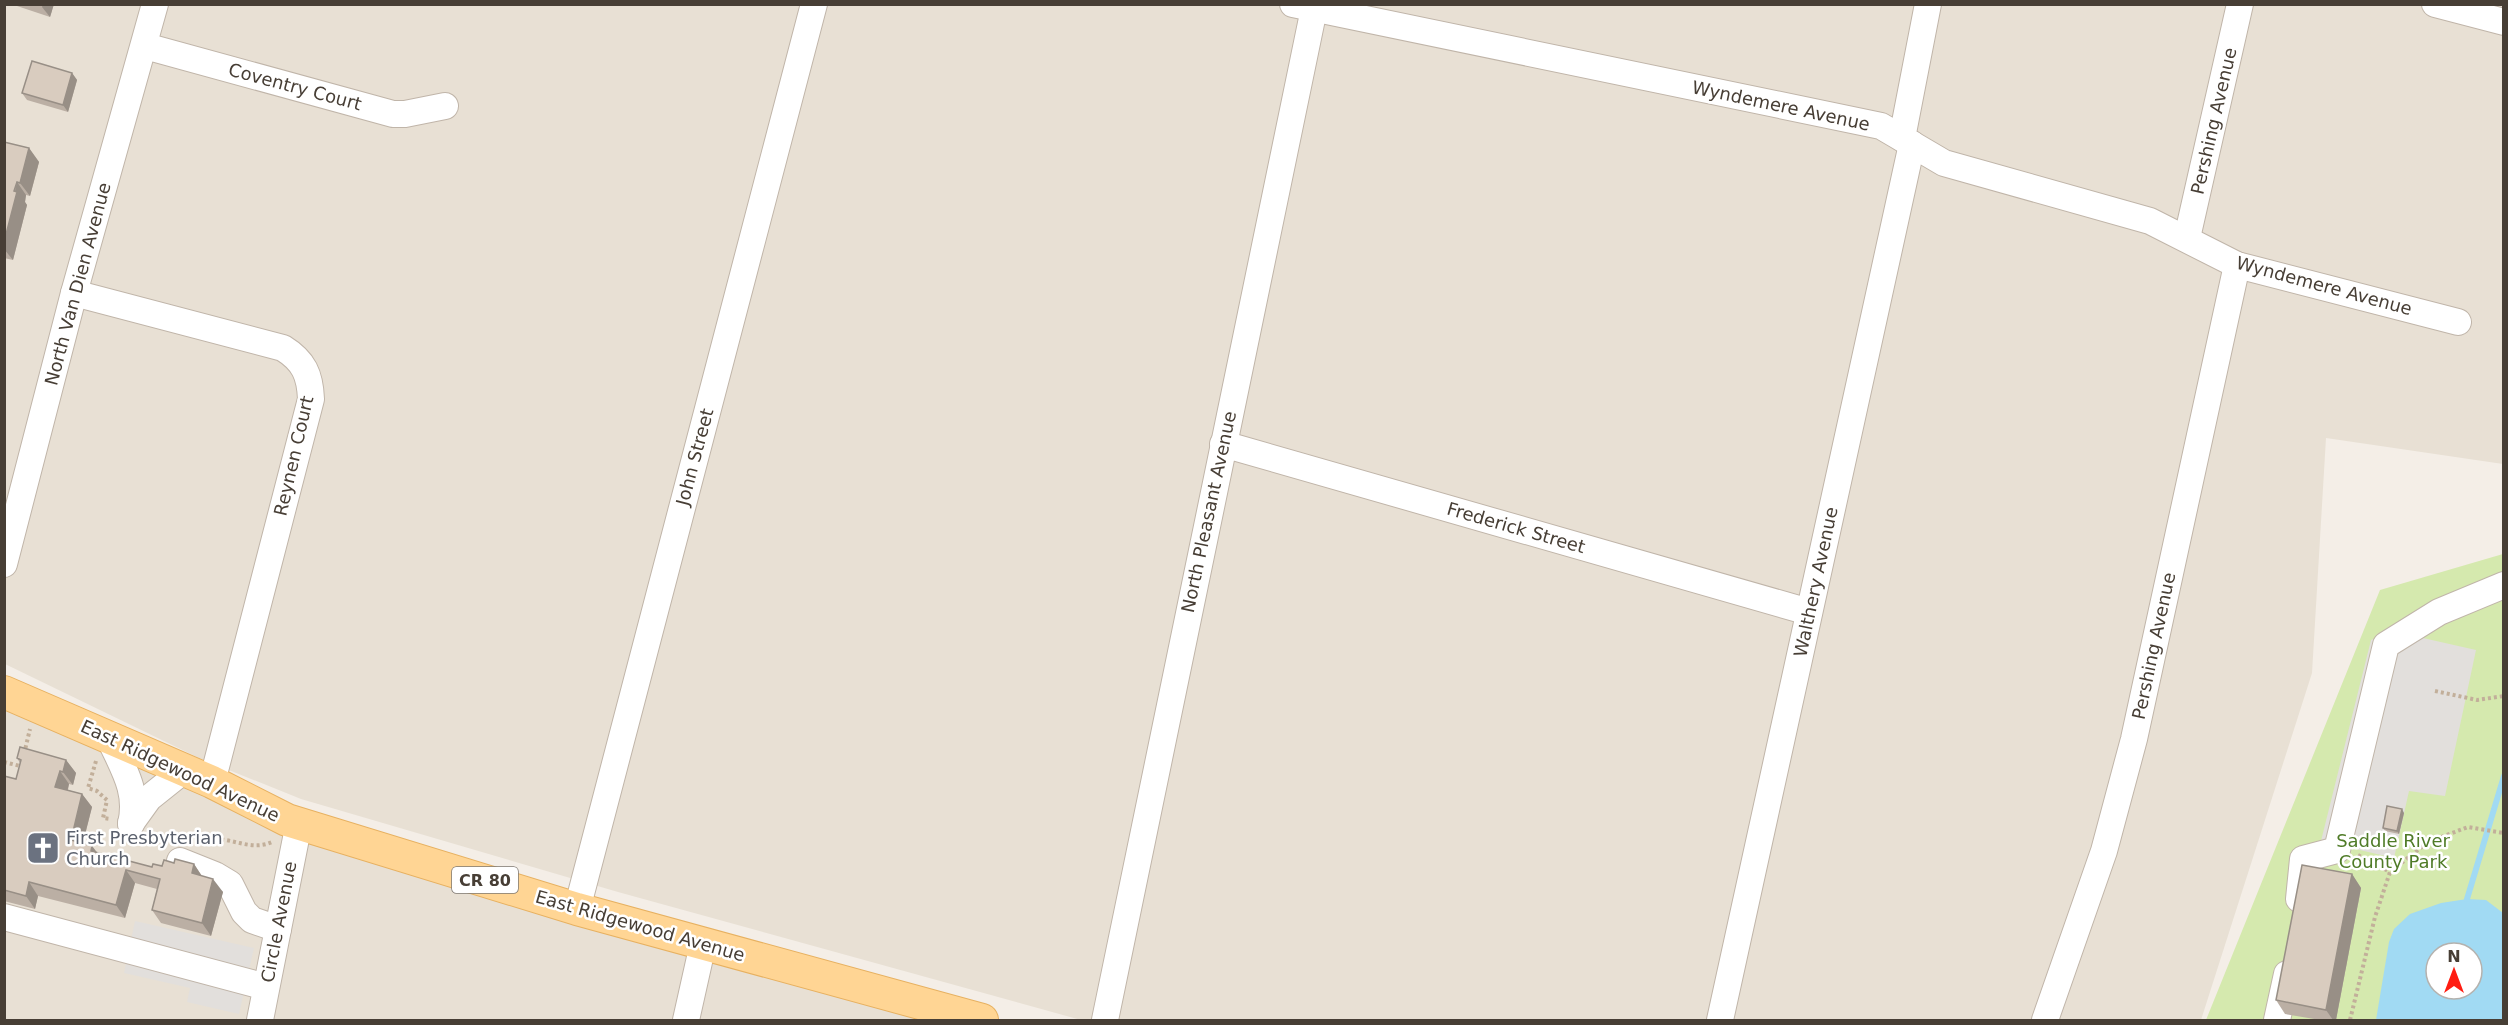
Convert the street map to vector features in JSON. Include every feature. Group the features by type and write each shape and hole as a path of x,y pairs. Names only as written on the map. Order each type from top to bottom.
{"main road":[{"name":"East Ridgewood Avenue","path":"4,692 103,745 198,776 287,820 289,831 982,1020"}],"street":[{"name":"North Van Dien Avenue","path":"4,564 74,292 155,4"},
{"name":"John Street","path":"577,909 813,4"},
{"name":"Walthery Avenue","path":"1720,1020 1809,612 1907,141 1928,4"},
{"name":"Pershing Avenue","path":"2187,238 2240,4"},
{"path":"2435,4 2504,22"},
{"name":"Wyndemere Avenue","path":"1308,6 1881,126 1944,163 2150,220 2237,265 2458,322"},
{"name":"North Pleasant Avenue","path":"1105,1020 1223,444 1308,6"},
{"name":"Coventry Court","path":"145,46 393,114 405,114 445,105"},
{"name":"Pershing Avenue","path":"2044,1020 2104,851 2134,739 2237,265"},
{"name":"Reynen Court","path":"74,292 283,348 295,356 304,367 310,382 311,399 198,776"},
{"name":"Frederick Street","path":"1223,444 1809,612"},
{"path":"2297,919 2303,859 2337,850 2386,645 2439,612 2504,585"},
{"path":"103,745 133,792 135,807 131,824"},
{"path":"131,824 149,798 198,776"},
{"name":"Circle Avenue","path":"260,1020 278,929 289,831"},
{"path":"180,861 215,875 230,884 244,912 252,920 278,929"},
{"path":"4,917 266,987"},
{"path":"686,1020 703,944"},
{"path":"2277,1020 2290,953"}],"path":[{"path":"2435,691 2476,700 2504,696"},
{"path":"21,766 32,722"},
{"path":"103,745 88,788 97,791 107,800 103,818 131,824"},
{"path":"4,762 28,768"},
{"path":"2350,1020 2375,917 2390,872 2428,842 2468,827 2504,833"},
{"path":"180,861 205,839 224,838 246,846 258,846 289,831"},
{"path":"2337,850 2362,856 2390,872"}],"shaded area":[{"path":"4,5 2503,5 2503,464 2326,438 2312,673 2201,1020 1081,1020 618,892 301,799 199,758 5,664"},
{"path":"2392,631 2476,650 2445,796 2409,791 2394,858 2321,841 2371,640"},
{"path":"4,692 212,782 982,1020 5,1020"},
{"path":"135,921 254,948 239,1014 187,1002 190,988 124,973"}],"green space":[{"name":"Saddle River County Park","path":"2503,554 2503,1020 2206,1020 2380,590"}],"water":[{"path":"2467,899 2486,900 2503,913 2503,1020 2376,1020 2389,942 2394,929 2410,914 2441,903"}],"building":[{"path":"32,61 72,73 63,105 22,93"},
{"path":"4,142 29,148 20,183 17,182 14,191 17,192 4,242"},
{"name":"First Presbyterian Church","path":"20,747 66,760 55,787 82,794 71,840 92,846 91,851 152,867 153,864 162,866 164,860 174,863 175,859 194,864 192,873 213,879 202,923 152,910 160,879 126,870 116,905 29,882 26,896 4,890 4,776 16,779 21,760 17,758"},
{"path":"2387,806 2402,809 2397,831 2383,828"},
{"path":"2302,865 2352,874 2326,1010 2276,1000"}],"waterway":[{"path":"2467,899 2504,776"}],"place":[{"name":"First Presbyterian Church","path":"43,848"}]}
